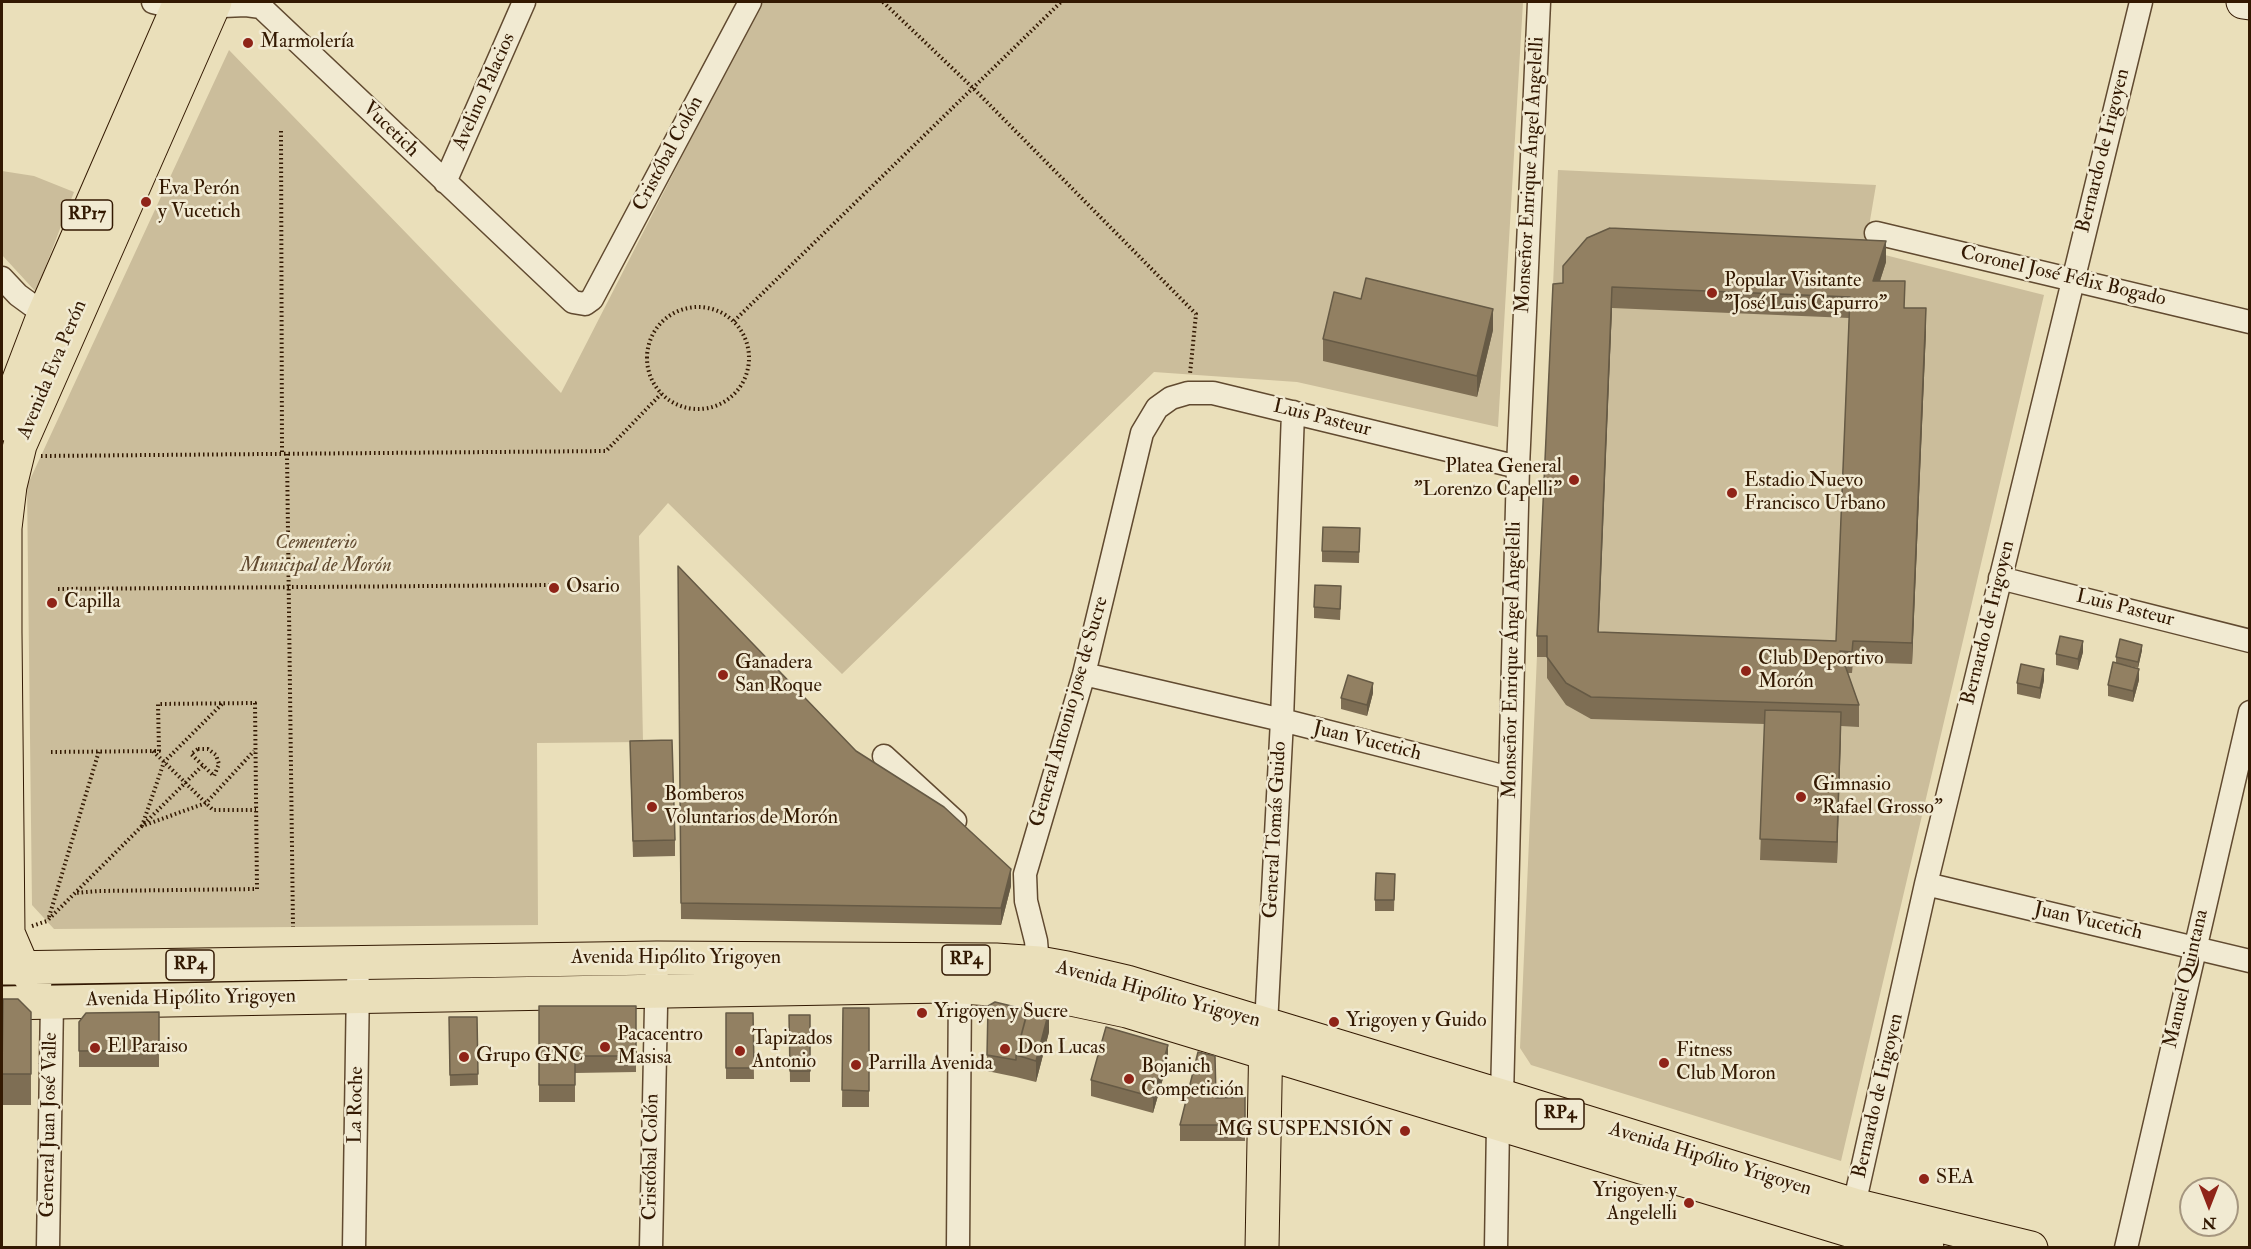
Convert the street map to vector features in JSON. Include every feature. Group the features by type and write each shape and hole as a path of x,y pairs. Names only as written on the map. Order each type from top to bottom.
{"main road":[{"name":"Avenida Eva Perón","path":"52,1002 12,968 9,933 3,632 5,528 10,486 11,435 44,314 170,4"},
{"name":"Avenida Eva Perón","path":"11,435 214,4"},
{"name":"Avenida Hipólito Yrigoyen","path":"2,1003 359,996 656,974 996,960 1039,978"},
{"name":"Avenida Hipólito Yrigoyen","path":"12,968 358,963 960,986 1039,978 1067,968 1127,982 1265,1039 1500,1110 1854,1228 1927,1248"},
{"name":"General Tomás Guido","path":"1262,1248 1265,1039"},
{"name":"Avenida Hipólito Yrigoyen","path":"1854,1228 2031,1248"}],"street":[{"name":"Avelino Palacios","path":"445,182 524,2"},
{"name":"Cristóbal Colón","path":"585,304 592,299 750,2"},
{"name":"Monseñor Enrique Ángel Angelelli","path":"1496,1248 1518,467 1539,2"},
{"name":"Bernardo de Irigoyen","path":"1854,1228 1926,884 2141,2"},
{"path":"2243,2 2250,3"},
{"name":"Vucetich","path":"170,4 246,4 261,8 573,302 585,304"},
{"name":"Coronel José Félix Bogado","path":"1876,233 2250,322"},
{"path":"2,278 18,295 44,314"},
{"name":"Luis Pasteur","path":"1142,433 1156,408 1171,398 1188,393 1213,393 1518,467"},
{"name":"General Tomás Guido","path":"1265,1039 1282,720 1293,412"},
{"name":"General Antonio jose de Sucre","path":"1039,978 1036,941 1026,900 1025,884 1029,858 1084,674 1142,433"},
{"name":"Luis Pasteur","path":"2000,578 2250,641"},
{"name":"Juan Vucetich","path":"1084,674 1282,720 1510,778"},
{"name":"Manuel Quintana","path":"2126,1248 2250,712"},
{"path":"884,756 972,836"},
{"path":"1007,868 1025,884"},
{"name":"Juan Vucetich","path":"1926,884 2250,962"},
{"name":"La Roche","path":"354,1248 358,963"},
{"name":"Cristóbal Colón","path":"651,1248 656,974"},
{"path":"958,1248 960,986"},
{"name":"General Juan José Valle","path":"48,1248 52,1002"}],"path":[{"path":"883,2 973,88 1196,314 1190,375"},
{"path":"734,321 1061,2"},
{"path":"280,131 284,454 289,587 292,927"},
{"path":"697,306 717,310 734,321 746,337 750,357 746,377 735,394 718,405 698,409 678,406 661,394 650,378 646,358 649,338 661,321 677,310 697,306"},
{"path":"11,435 41,456 606,451 661,394"},
{"path":"57,589 554,585"},
{"path":"51,752 159,751 158,704 255,704 257,889 75,893"},
{"path":"142,826 164,762 223,704"},
{"path":"203,749 212,752 219,764 214,776 203,765 191,754 193,752 203,749"},
{"path":"142,826 206,803 255,750"},
{"path":"49,919 99,751"},
{"path":"153,751 213,810 256,810"},
{"path":"9,933 49,919 203,765"}],"green space":[{"name":"Cementerio Municipal de Morón","path":"761,2 1523,2 1498,427 1297,382 1154,372 842,674 668,503 639,536 643,742 537,743 538,925 54,929 32,905 27,486 229,50 561,393"},
{"name":"Club Deportivo Morón","path":"1558,170 1876,185 1865,250 2044,295 1841,1161 1531,1065 1520,1048"},
{"path":"2,171 34,176 74,192 36,292 2,255"},
{"path":"327,976 327,982 54,987 54,980"}],"building":[{"path":"1610,228 1886,241 1873,281 1905,281 1904,308 1926,308 1912,643 1853,641 1852,652 1840,651 1859,705 1591,697 1566,683 1547,657 1547,636 1537,636 1553,284 1563,283 1563,266 1587,238","holes":["1612,287 1850,297 1836,641 1598,632"]},
{"path":"1366,278 1493,309 1477,376 1323,339 1334,292 1361,299"},
{"path":"1323,527 1360,528 1359,552 1322,551"},
{"name":"Ganadera San Roque","path":"678,566 856,751 944,807 1011,869 1001,908 681,903"},
{"path":"1315,585 1341,586 1340,609 1314,607"},
{"path":"2060,636 2083,641 2078,659 2056,654"},
{"path":"2120,639 2142,645 2138,662 2116,657"},
{"path":"2113,662 2139,669 2133,691 2108,685"},
{"path":"2021,664 2044,669 2040,688 2017,683"},
{"path":"1348,675 1373,683 1367,705 1341,698"},
{"name":"Gimnasio \"Rafael Grosso\"","path":"1765,710 1841,712 1837,842 1760,839"},
{"name":"Bomberos Voluntarios de Morón","path":"672,740 675,840 633,841 630,741"},
{"path":"1376,873 1395,874 1394,900 1375,900"},
{"path":"3,999 18,999 31,1012 31,1074 2,1074"},
{"name":"Don Lucas","path":"995,1002 1028,1010 1016,1060 987,1055 988,1006"},
{"path":"1029,1005 1049,1011 1036,1061 1016,1055"},
{"path":"539,1006 636,1006 636,1056 575,1056 575,1085 539,1085"},
{"name":"Parrilla Avenida","path":"843,1008 869,1008 869,1091 842,1090"},
{"path":"159,1012 159,1050 79,1051 79,1022 86,1013"},
{"name":"Tapizados Antonio","path":"726,1013 753,1013 754,1068 726,1068"},
{"path":"789,1015 810,1015 810,1071 790,1071"},
{"name":"Grupo GNC","path":"449,1017 477,1017 478,1074 450,1075"},
{"name":"Bojanich Competición","path":"1106,1027 1168,1045 1153,1097 1091,1080"},
{"path":"1198,1052 1215,1056 1216,1098 1245,1097 1245,1125 1180,1125"}],"place":[{"name":"Marmolería","path":"248,43"},
{"name":"Eva Perón y Vucetich","path":"146,202"},
{"name":"Popular Visitante \"José Luis Capurro\"","path":"1712,293"},
{"name":"Platea General \"Lorenzo Capelli\"","path":"1574,480"},
{"name":"Estadio Nuevo Francisco Urbano","path":"1732,493"},
{"name":"Osario","path":"554,588"},
{"name":"Capilla","path":"52,603"},
{"name":"Club Deportivo Morón","path":"1746,671"},
{"name":"Ganadera San Roque","path":"723,675"},
{"name":"Gimnasio \"Rafael Grosso\"","path":"1801,797"},
{"name":"Bomberos Voluntarios de Morón","path":"652,807"},
{"name":"Yrigoyen y Sucre","path":"922,1013"},
{"name":"Yrigoyen y Guido","path":"1334,1022"},
{"name":"Pacacentro Masisa","path":"605,1047"},
{"name":"El Paraiso","path":"95,1048"},
{"name":"Don Lucas","path":"1005,1049"},
{"name":"Tapizados Antonio","path":"740,1051"},
{"name":"Grupo GNC","path":"464,1057"},
{"name":"Fitness Club Moron","path":"1664,1063"},
{"name":"Parrilla Avenida","path":"856,1065"},
{"name":"Bojanich Competición","path":"1129,1079"},
{"name":"MG SUSPENSIÓN","path":"1405,1131"},
{"name":"SEA","path":"1924,1179"},
{"name":"Yrigoyen y Angelelli","path":"1689,1203"}]}
